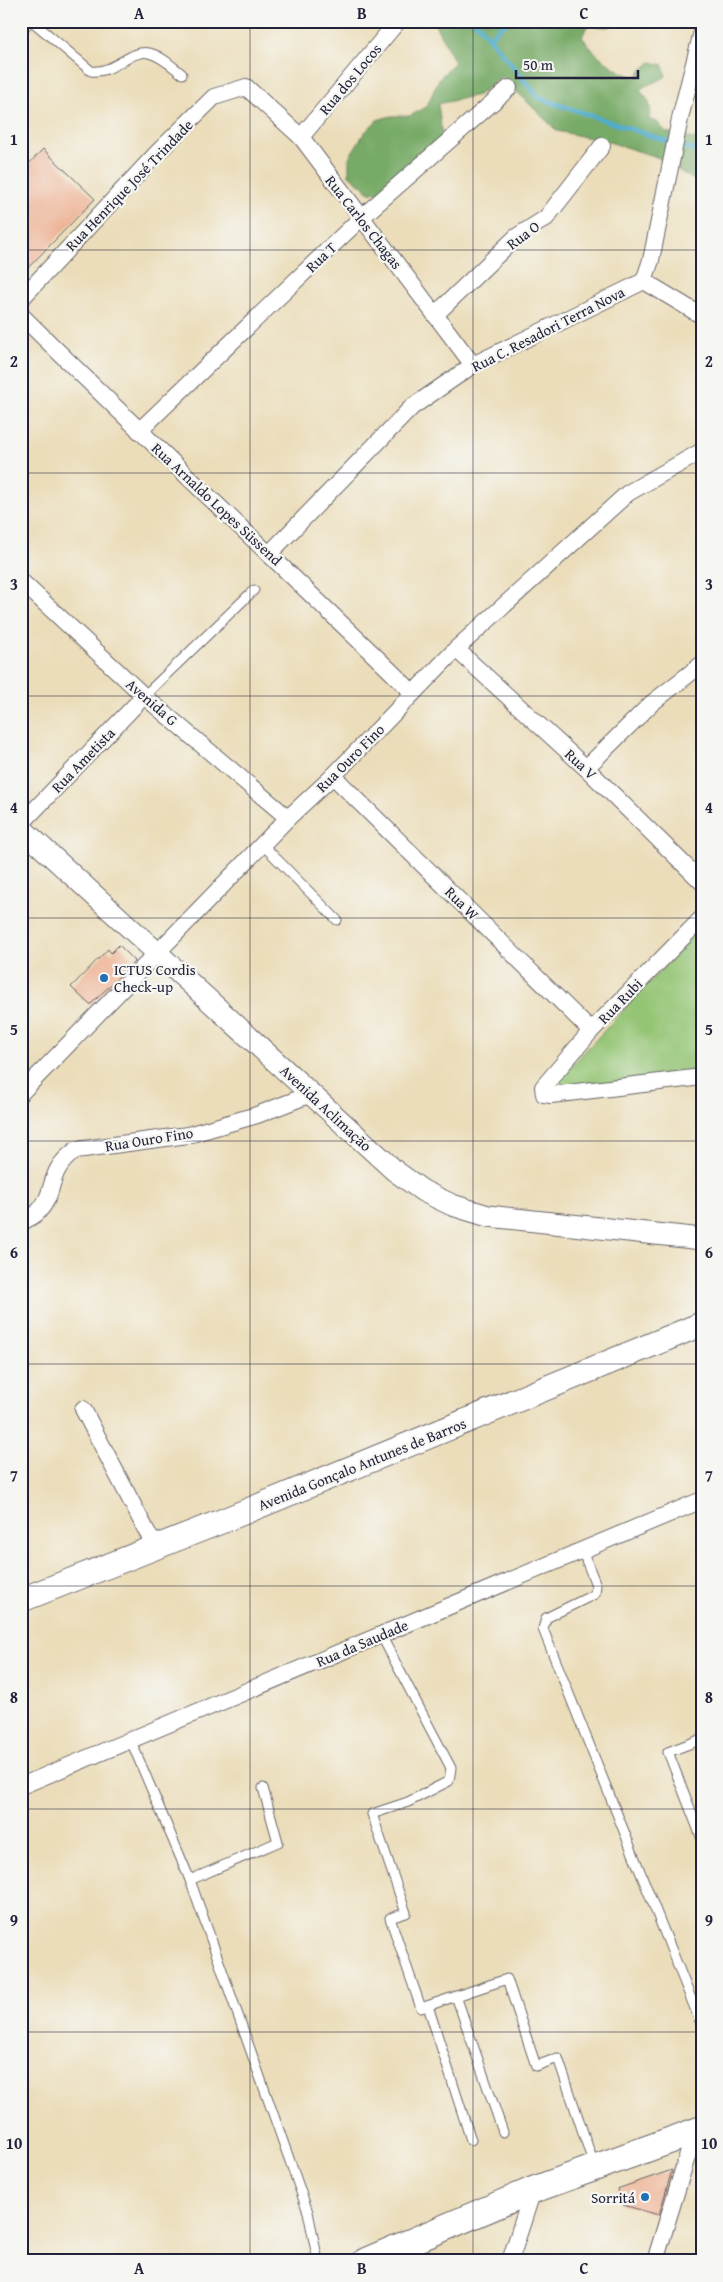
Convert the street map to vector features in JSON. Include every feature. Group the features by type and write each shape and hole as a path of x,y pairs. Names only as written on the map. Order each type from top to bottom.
{"main road":[{"name":"Avenida Gonçalo Antunes de Barros","path":"21,1600 155,1548 702,1324"},
{"path":"374,2260 533,2190 699,2131"}],"street":[{"path":"21,26 25,21"},
{"name":"Rua dos Locos","path":"301,137 398,21"},
{"path":"702,32 681,114 651,260 644,281 702,316"},
{"name":"Rua Carlos Chagas","path":"246,87 301,137 353,210 362,217 473,365"},
{"name":"Rua Henrique José Trindade","path":"21,299 157,153 214,97 246,87"},
{"name":"Rua T","path":"139,432 362,217 509,88"},
{"name":"Rua O","path":"435,316 516,237 546,218 602,146"},
{"name":"Rua C. Resadori Terra Nova","path":"270,553 412,407 473,365 644,281"},
{"name":"Rua Arnaldo Lopes Süssend","path":"21,315 139,432 270,553 413,693"},
{"name":"Rua Ouro Fino","path":"21,1093 262,844 333,776 456,650 628,493 702,451"},
{"name":"Avenida G","path":"21,581 144,696 288,818"},
{"name":"Rua V","path":"456,650 586,768 702,882"},
{"path":"586,768 652,703 702,664"},
{"name":"Rua Ametista","path":"21,826 144,696"},
{"name":"Rua W","path":"333,776 591,1031"},
{"name":"Avenida Aclimação","path":"21,826 395,1171 423,1191 452,1205 488,1216 702,1239"},
{"name":"Rua Rubi","path":"702,918 591,1031 543,1087 544,1094 551,1095 702,1077"},
{"name":"Rua Ouro Fino","path":"21,1222 38,1213 47,1198 54,1173 63,1160 76,1150 188,1135 257,1115 311,1094"},
{"path":"83,1409 155,1548"},
{"name":"Rua da Saudade","path":"21,1786 702,1500"},
{"path":"655,2261 699,2131"},
{"path":"510,2261 533,2190"}],"lane":[{"path":"32,21 91,71 102,73 136,55 148,53 162,59 182,74"},
{"path":"144,696 254,590"},
{"path":"262,844 337,920"},
{"path":"582,1550 596,1585 595,1594 546,1618 543,1629 702,2026"},
{"path":"381,1635 451,1768 449,1781 408,1802 372,1814 406,1913 390,1918 421,2008 507,1979 536,2066 558,2058 595,2168"},
{"path":"702,1739 668,1752 702,1839"},
{"path":"131,1740 190,1880 308,2212 318,2261"},
{"path":"190,1880 278,1842 279,1838 263,1788"},
{"path":"456,1996 503,2132"},
{"path":"428,2006 471,2140"}],"green space":[{"path":"433,21 618,21 609,27 587,26 582,37 606,62 621,72 637,78 640,71 651,62 663,65 666,76 640,90 649,102 651,114 648,119 657,122 666,132 693,139 702,134 702,185 657,157 609,142 557,131 502,77 478,95 438,104 443,142 384,193 369,192 349,175 349,157 365,132 377,120 391,116 410,116 427,106 439,79 455,62"},
{"path":"702,926 702,1071 549,1090"}],"building":[{"path":"43,149 95,199 21,275 21,172"},
{"name":"ICTUS Cordis Check-up","path":"119,945 135,961 90,1005 71,987 108,949 111,953"},
{"name":"Sorritá","path":"672,2170 659,2215 623,2205 617,2189"}],"waterway":[{"path":"475,21 539,98 702,153"},
{"path":"489,38 502,25 510,21"}],"place":[{"name":"ICTUS Cordis Check-up","path":"104,978"},
{"name":"Sorritá","path":"645,2197"}]}
